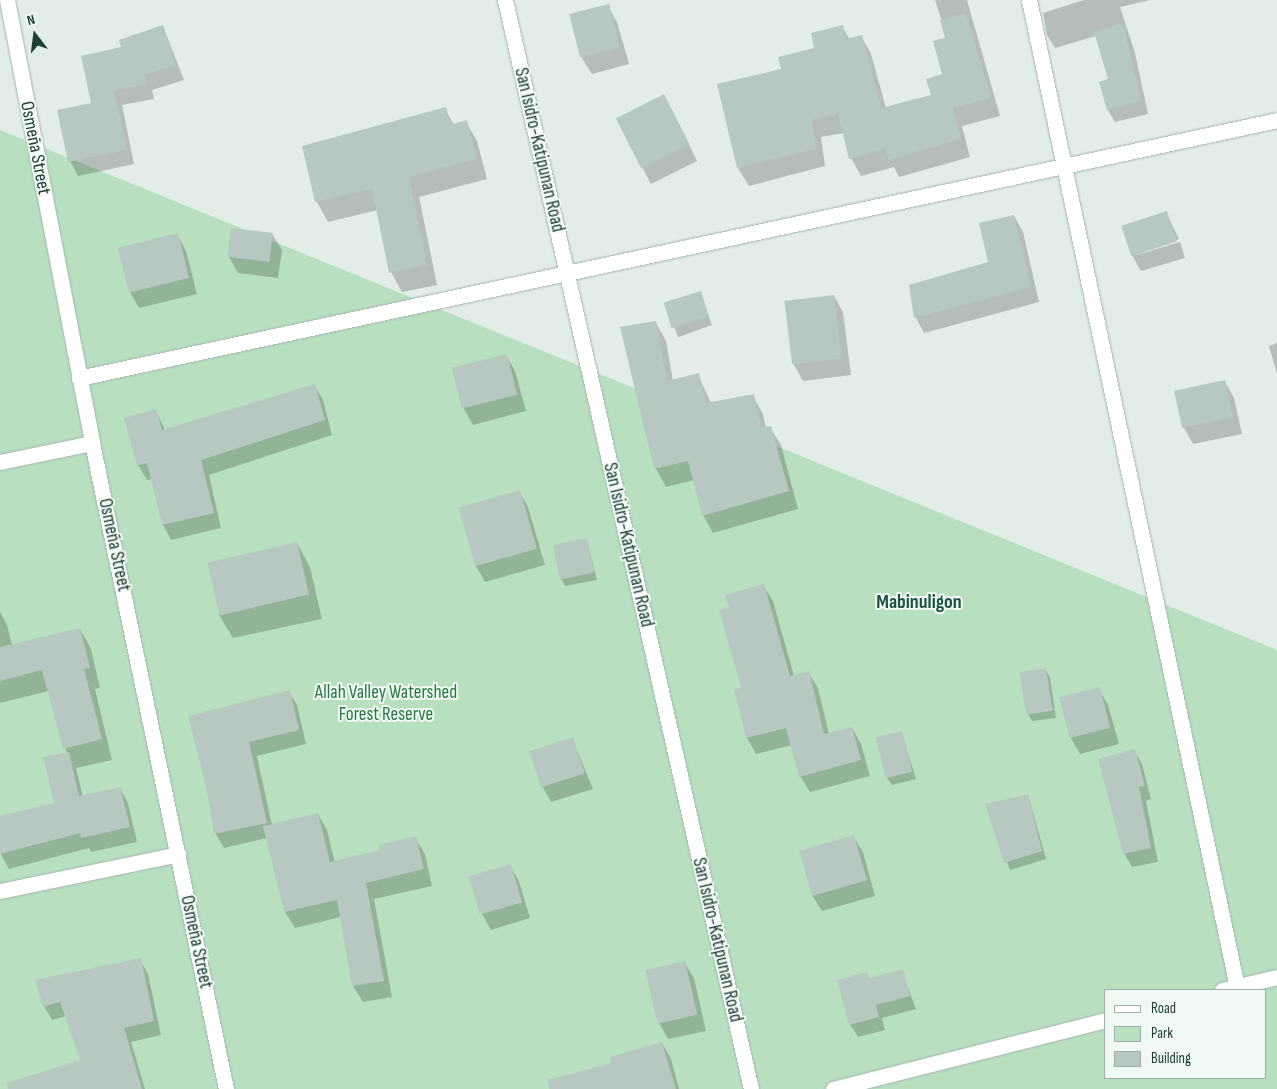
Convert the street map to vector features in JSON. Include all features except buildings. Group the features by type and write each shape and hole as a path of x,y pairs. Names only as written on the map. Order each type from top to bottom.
{"street":[{"name":"Osmeña Street","path":"7,0 92,443 226,1089"},
{"name":"San Isidro-Katipunan Road","path":"505,0 751,1089"},
{"path":"1029,0 1229,988 1277,977"},
{"path":"79,378 1277,120"},
{"path":"0,462 92,443"},
{"path":"0,891 178,854"},
{"path":"833,1089 1104,1021"}],"green space":[{"name":"Allah Valley Watershed Forest Reserve","path":"0,130 1277,650 1277,1089 0,1089"}],"district":[{"name":"Mabinuligon","path":"919,602"}]}
